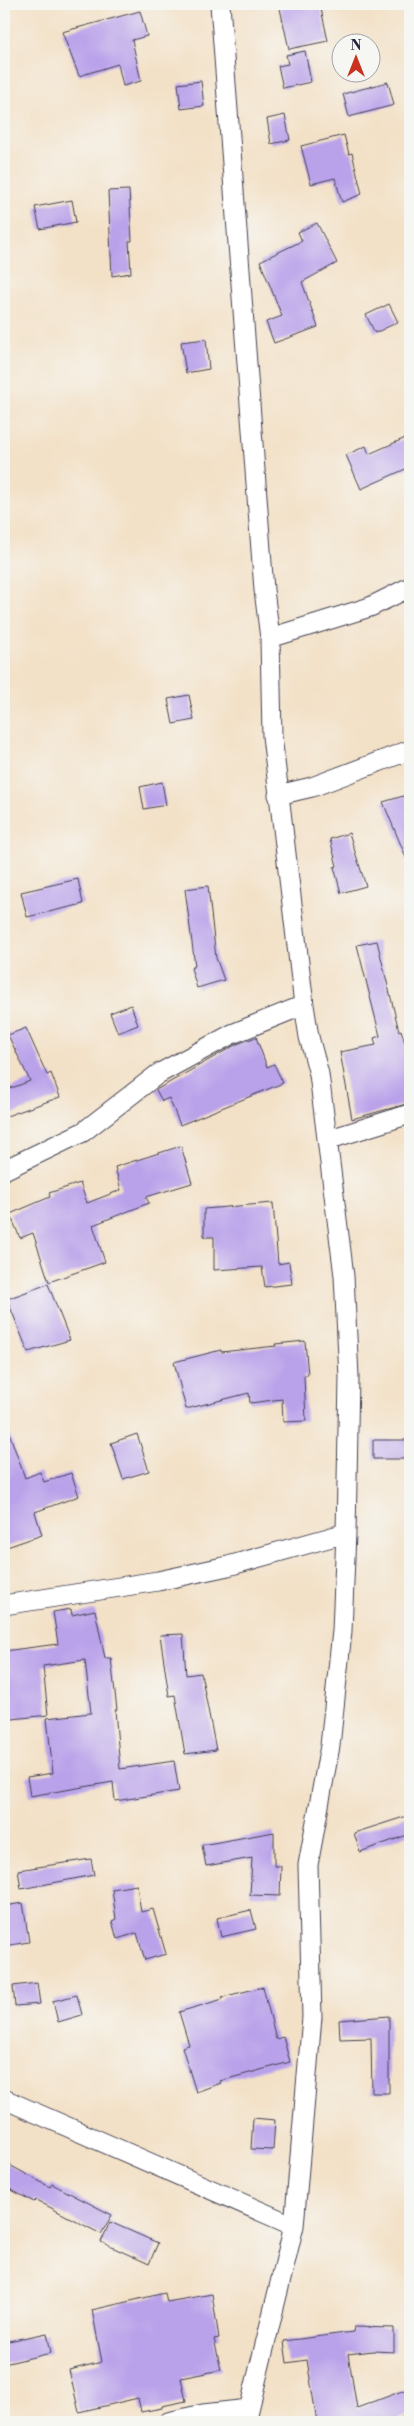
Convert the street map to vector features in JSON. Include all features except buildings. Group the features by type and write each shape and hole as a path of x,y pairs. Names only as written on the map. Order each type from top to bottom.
{"street":[{"path":"168,2422 203,2414 247,2416 294,2226 308,2091 312,2017 308,1865 330,1746 342,1632 346,1534 348,1358 344,1276 319,1074 309,1037 304,1004 272,736 270,638 264,590 220,4"},
{"path":"270,638 370,607 410,587"},
{"path":"278,796 312,787 410,750"},
{"path":"4,1170 83,1132 158,1074 232,1034 304,1004"},
{"path":"327,1140 410,1114"},
{"path":"4,1605 158,1581 228,1566 346,1534"},
{"path":"4,2099 294,2226"}]}
